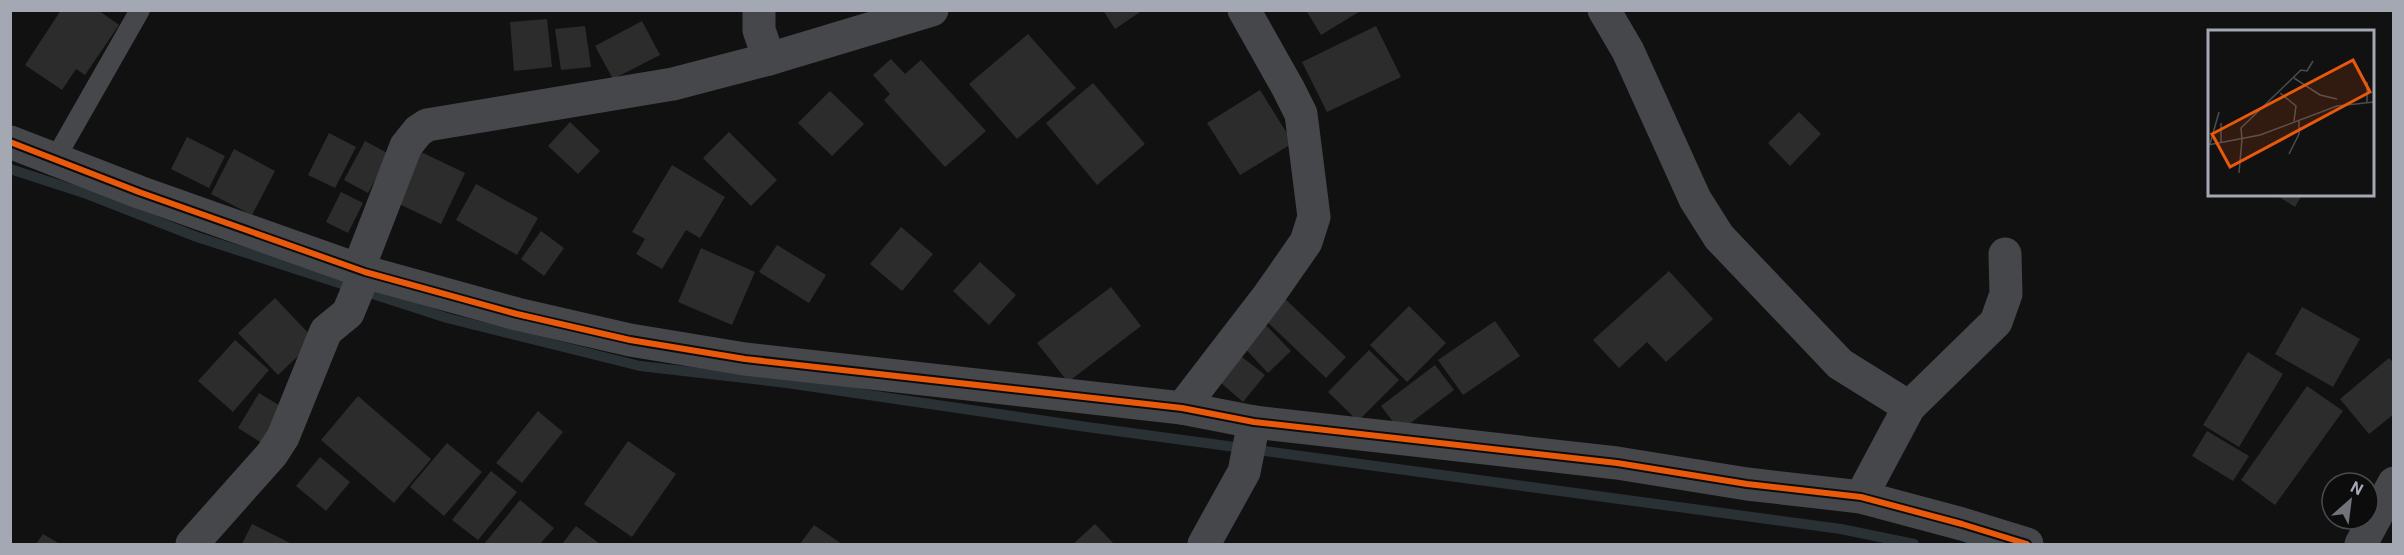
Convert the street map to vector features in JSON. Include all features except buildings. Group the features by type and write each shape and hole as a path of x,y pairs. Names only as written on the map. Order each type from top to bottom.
{"street":[{"path":"759,10 759,30 769,59"},
{"path":"192,544 272,454 283,437 326,331 358,285 406,146 427,124 673,84 769,59 932,10"},
{"path":"1182,408 1269,295 1306,242 1314,217 1301,114 1244,10"},
{"path":"1604,10 1628,51 1695,199 1719,237 1840,364 1909,408"},
{"path":"10,142 139,192 358,285 517,314 630,340 756,360 1182,408 1253,429 1617,463 1747,484 1862,497 2027,544"},
{"path":"1862,497 1909,408 1996,322 2006,294 2005,254"},
{"path":"1204,544 1244,472 1253,429"},
{"path":"2361,544 2394,483"}],"lane":[{"path":"56,159 140,10"}],"waterway":[{"path":"10,169 87,194 197,237 447,318 640,366 787,383 1087,427 1841,529 1914,544"}],"cycle path":[{"path":"10,142 139,192 365,272 517,314 630,340 745,359 1182,408 1254,422 1617,463 1747,484 1861,497 2027,544"}]}
